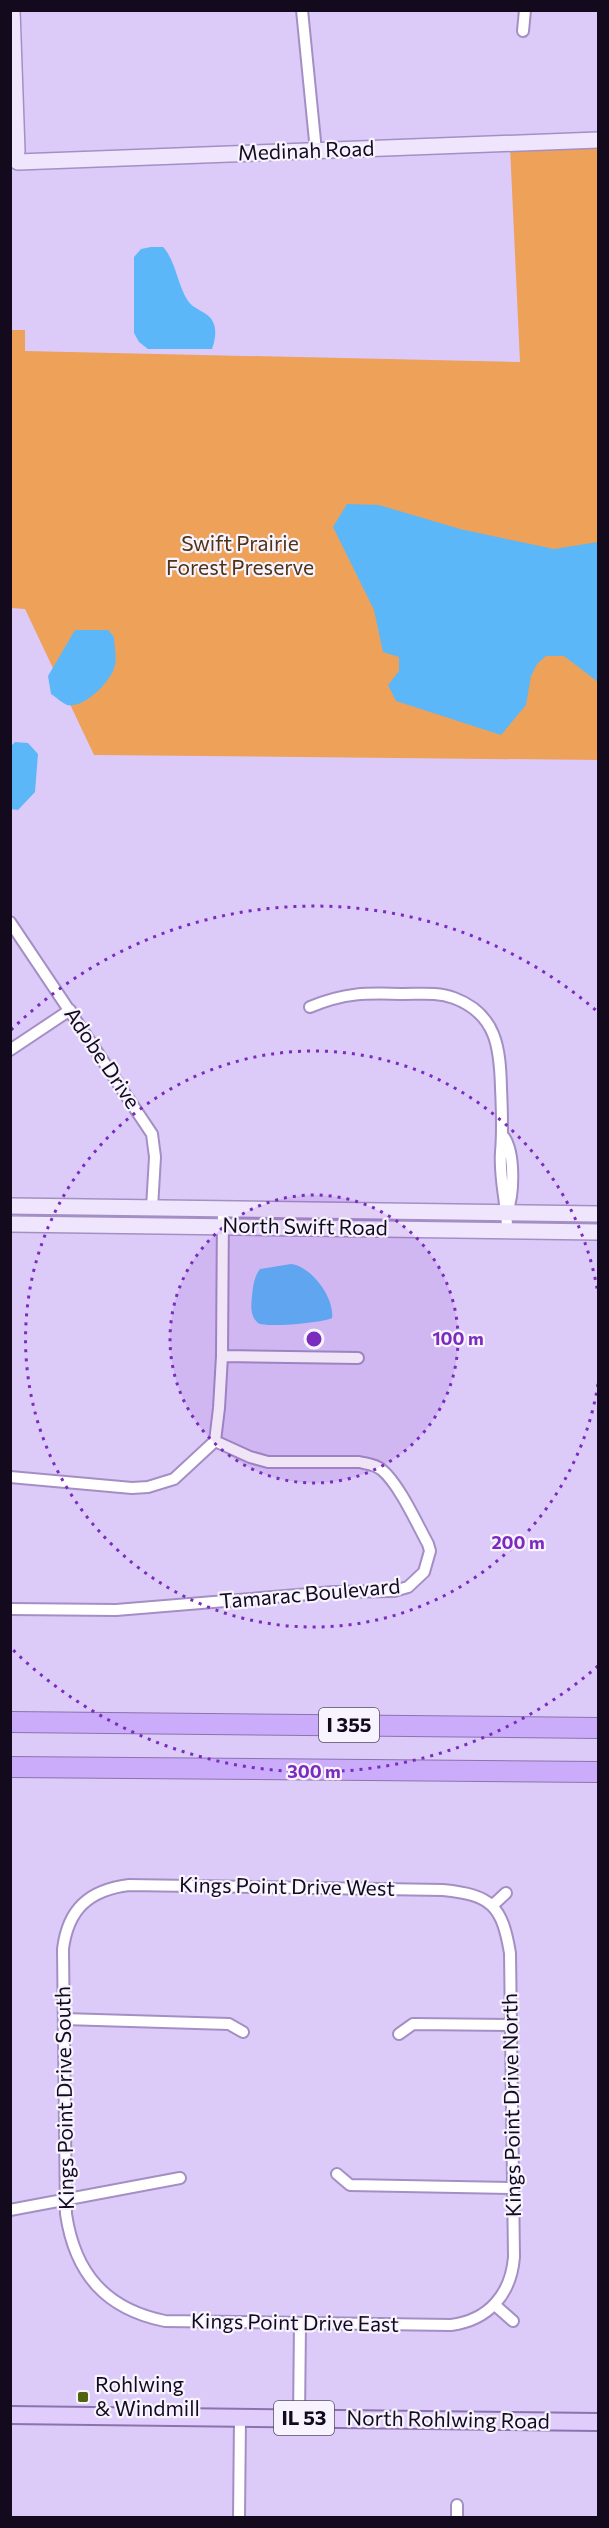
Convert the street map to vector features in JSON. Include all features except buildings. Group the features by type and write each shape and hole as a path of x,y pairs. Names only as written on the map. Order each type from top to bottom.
{"highway":[{"name":"I 355","path":"10,1722 598,1728"},
{"name":"I 355","path":"10,1767 598,1772"}],"main road":[{"name":"North Rohlwing Road","path":"10,2415 598,2422"}],"street":[{"name":"Medinah Road","path":"12,10 17,151 15,160 18,162 598,140"},
{"path":"302,10 316,151"},
{"path":"523,31 525,10"},
{"name":"Adobe Drive","path":"10,922 152,1134 155,1157 152,1208"},
{"path":"310,1006 354,993 437,994 466,1004 486,1019 498,1046 504,1137 501,1152 503,1198 507,1212 507,1229"},
{"path":"10,1050 70,1010"},
{"name":"North Swift Road","path":"10,1206 598,1214"},
{"path":"10,1477 132,1488 148,1487 174,1479 215,1441 222,1356 223,1209"},
{"name":"North Swift Road","path":"10,1224 598,1232"},
{"path":"222,1356 358,1358"},
{"name":"Tamarac Boulevard","path":"10,1609 116,1611 334,1592 394,1591 408,1587 424,1572 430,1551 428,1544 396,1487 383,1470 372,1464 359,1462 261,1461 215,1441"},
{"name":"Kings Point Drive West","path":"93,1896 109,1889 129,1885 443,1890 481,1899 493,1905"},
{"path":"493,1905 506,1893"},
{"path":"74,1894 81,1904"},
{"name":"Kings Point Drive South","path":"93,1896 81,1904 65,1931 64,1940 66,2201 68,2227 75,2251 89,2277 109,2297"},
{"name":"Kings Point Drive North","path":"493,1905 502,1917 507,1931 510,1953 513,2188 513,2267 506,2288 496,2306"},
{"path":"64,2019 229,2024 243,2032"},
{"path":"399,2034 413,2025 511,2025"},
{"path":"337,2174 350,2185 513,2188"},
{"path":"10,2210 180,2178"},
{"name":"Kings Point Drive East","path":"109,2297 143,2316 165,2321 452,2325 468,2322 496,2306"},
{"path":"496,2306 513,2320"},
{"path":"299,2418 300,2323"},
{"path":"239,2517 240,2418"},
{"path":"457,2505 457,2517"}],"green space":[{"name":"Swift Prairie Forest Preserve","path":"510,147 598,147 598,760 94,755 25,609 11,608 11,330 25,330 25,351 520,362"}],"water":[{"path":"163,247 171,259 188,301 211,319 215,332 212,349 148,349 139,342 134,333 134,257 141,249"},
{"path":"347,504 379,505 460,529 554,549 598,542 598,682 564,656 546,656 537,664 531,676 526,705 501,735 396,701 388,685 399,671 399,657 383,652 374,610 333,527"},
{"path":"75,630 108,630 114,637 116,662 109,679 103,686 81,703 67,705 51,694 48,676"},
{"path":"15,742 28,743 38,754 35,792 18,810 10,809 11,746"},
{"path":"291,1264 306,1270 320,1284 330,1301 332,1318 317,1322 282,1325 263,1324 255,1320 251,1303 253,1285 258,1272 260,1269"}],"place":[{"name":"Rohlwing & Windmill","path":"83,2397"}]}
